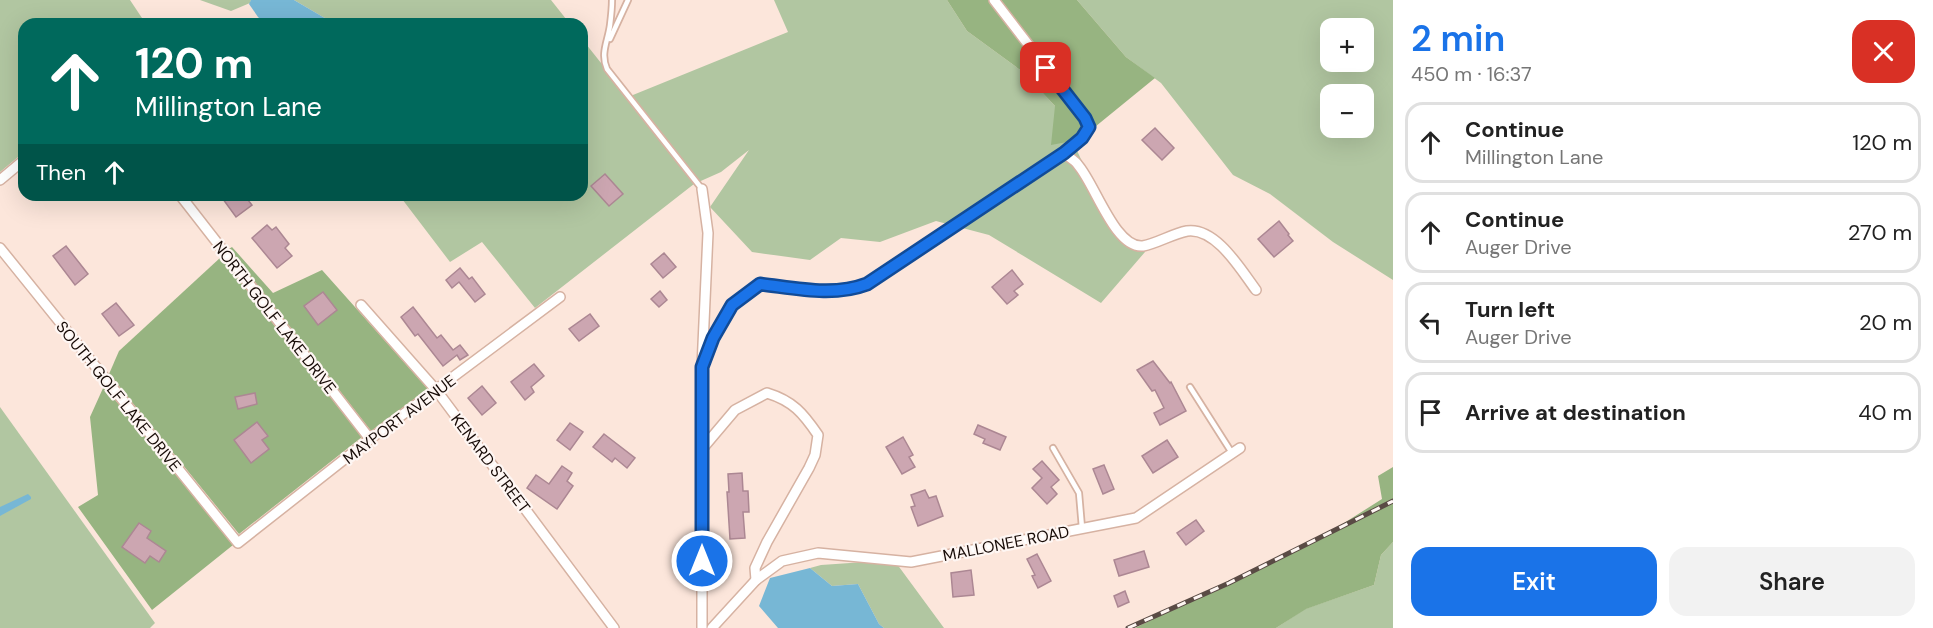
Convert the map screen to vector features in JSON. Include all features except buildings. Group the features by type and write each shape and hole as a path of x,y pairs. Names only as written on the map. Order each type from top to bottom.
{"street":[{"path":"702,367 713,338 732,305 760,284 830,291 854,289 867,284 1064,153 1082,138 1089,127 1085,118 994,0"},
{"path":"1064,153 1078,165 1127,242 1137,247 1187,231 1201,233 1216,240 1256,290"},
{"path":"0,180 18,165"},
{"path":"702,189 708,233 702,367 702,628"},
{"name":"NORTH GOLF LAKE DRIVE","path":"185,201 370,439"},
{"name":"SOUTH GOLF LAKE DRIVE","path":"0,248 238,543"},
{"name":"MAYPORT AVENUE","path":"238,543 370,439 560,297"},
{"name":"KENARD STREET","path":"361,304 437,391 614,628"},
{"path":"702,450 735,410 766,393 779,397 803,412 818,435 810,468 767,542 755,568 756,580"},
{"name":"MALLONEE ROAD","path":"712,628 756,580 782,561 818,553 911,562 1136,518 1236,450"}],"lane":[{"path":"612,0 610,26 603,60 607,69 702,189"},
{"path":"604,49 628,0"},
{"path":"1190,387 1236,450"},
{"path":"1053,448 1079,493 1082,528"}],"green space":[{"path":"0,0 130,0 142,18 18,18 18,157 0,172"},
{"path":"200,0 251,0 250,3 231,11"},
{"path":"294,0 551,0 565,18 325,18"},
{"path":"774,0 947,0 967,31 1023,72 1055,106 1067,142 1074,144 1107,216 1145,252 1101,303 989,235 936,221 880,242 841,238 810,260 752,252 710,207 749,150 721,172 694,184 535,308 482,242 450,262 404,201 588,201 588,47 628,97 788,32"},
{"path":"947,0 1077,0 1126,57 1155,78 1074,144 1067,142 1051,145 1055,106 1023,72 967,31"},
{"path":"1077,0 1393,0 1393,280 1333,242 1270,194 1233,175 1161,83 1126,57"},
{"path":"232,247 273,293 322,270 428,389 371,431 229,249"},
{"path":"221,257 362,437 239,534 109,374 119,351"},
{"path":"104,386 233,545 152,610 78,507 98,495 90,417"},
{"path":"0,407 155,623 150,628 0,628"},
{"path":"1393,467 1393,542 1381,555 1374,585 1306,609 1276,628 1135,628 1333,530 1382,499 1378,476"},
{"path":"1393,542 1393,628 1276,628 1305,609 1374,585 1381,555"},
{"path":"894,560 944,628 884,628 879,624 858,584 832,586 810,568 821,565"}],"water":[{"path":"251,0 294,0 325,18 259,18 249,4"},
{"path":"28,494 31,499 0,516 0,507"},
{"path":"810,568 832,586 858,584 879,624 884,628 778,628 759,606 770,578"}],"railway":[{"path":"1128,628 1229,583 1393,501"}],"route":[{"path":"702,561 702,367 713,338 732,305 760,284 830,291 854,289 867,284 1064,153 1082,138 1089,127 1085,118 1046,68"}]}
